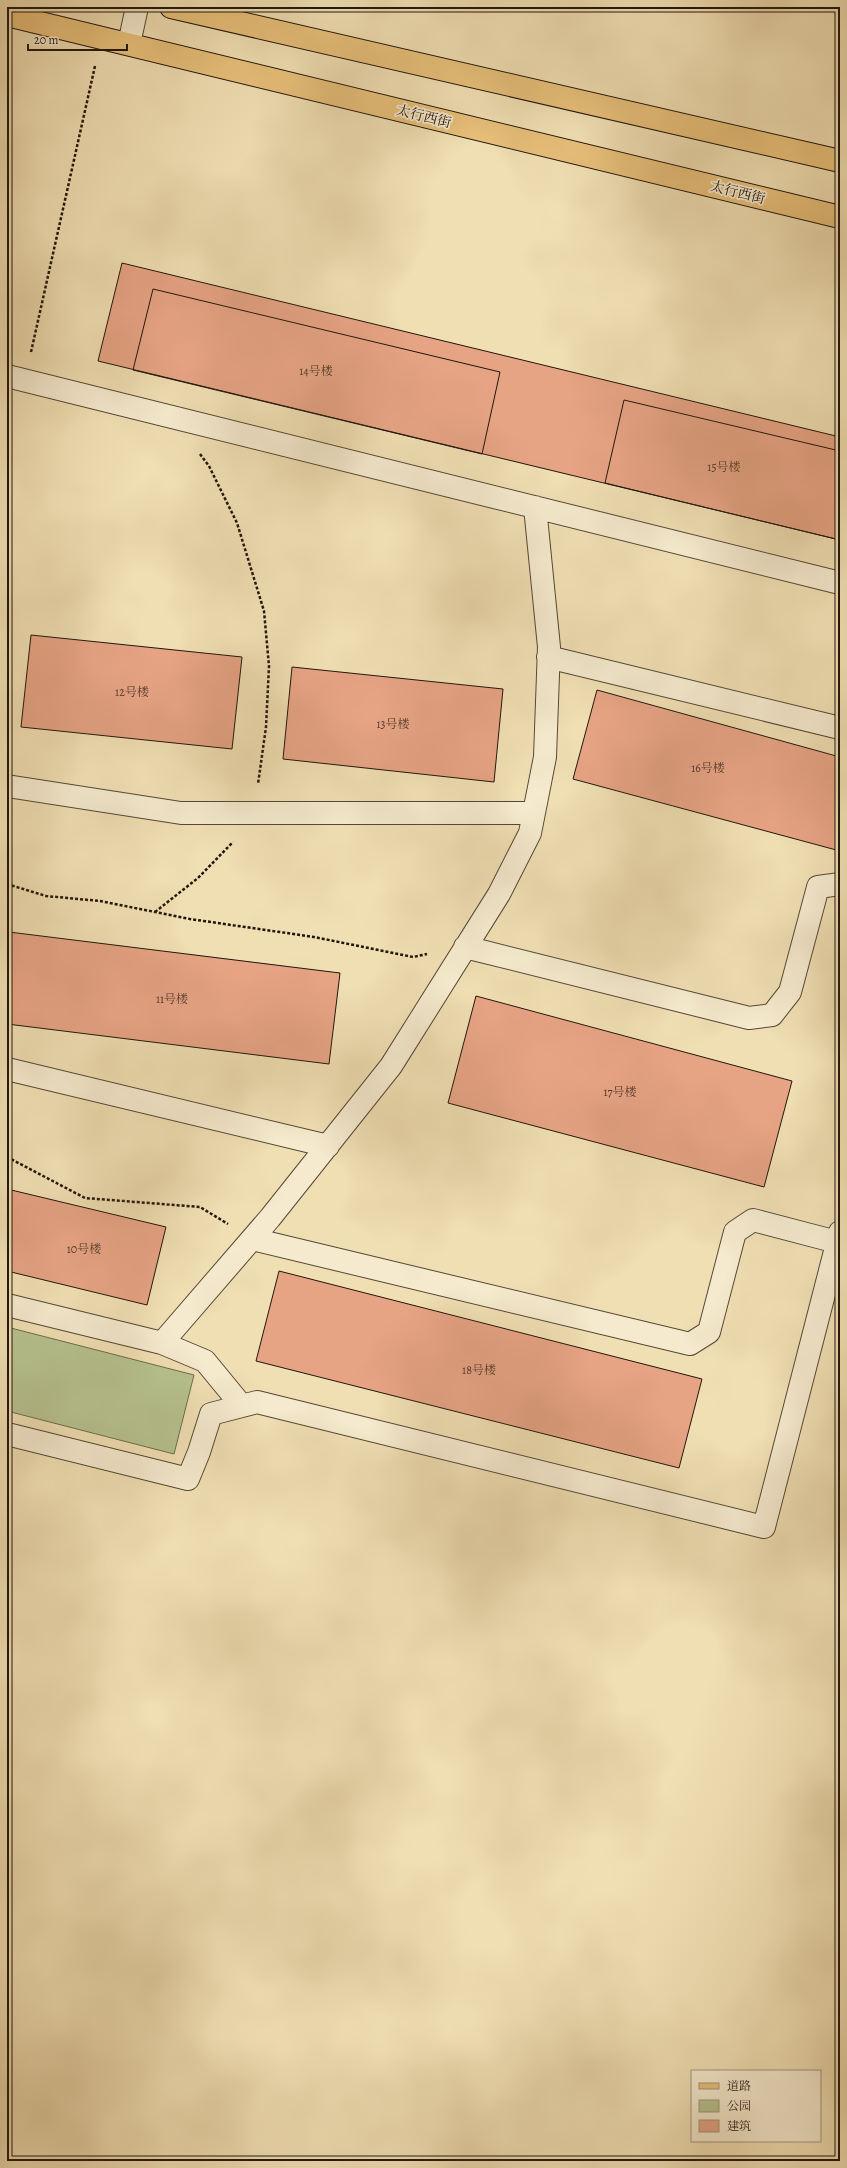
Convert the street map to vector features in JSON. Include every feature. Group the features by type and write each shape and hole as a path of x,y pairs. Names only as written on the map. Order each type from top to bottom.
{"main road":[{"path":"171,7 840,161"},
{"name":"太行西街","path":"7,15 840,217"}],"street":[{"path":"129,44 137,7"},
{"path":"16,378 840,583"},
{"path":"162,1343 252,1239 391,1066 499,894 530,834 545,757 548,657 535,507"},
{"path":"548,657 840,728"},
{"path":"7,786 181,813 533,813"},
{"path":"465,947 749,1018 772,1016 790,992 818,887 840,884"},
{"path":"7,1069 328,1146"},
{"path":"7,1434 188,1479 199,1452 211,1414 257,1402 764,1527 839,1237 753,1220 735,1232 709,1332 690,1344 252,1239"},
{"path":"7,1305 162,1343 205,1361 242,1406"}],"path":[{"path":"16,378 101,37"},
{"path":"155,912 198,878 234,842 248,812 260,778 266,727 269,666 264,611 238,523 208,466 174,417"},
{"path":"7,884 46,896 100,901 155,912 314,937 413,957 465,947"},
{"path":"7,1157 85,1198 200,1206 252,1239"}],"green space":[{"path":"7,1327 194,1375 174,1454 7,1411"}],"building":[{"path":"122,263 840,437 840,540 98,361"},
{"path":"153,289 500,372 482,454 133,370"},
{"path":"624,400 840,451 840,540 605,483"},
{"path":"31,635 242,657 232,749 21,727"},
{"path":"292,667 503,689 494,782 283,759"},
{"path":"597,690 840,757 840,851 573,779"},
{"path":"9,932 340,973 329,1064 7,1024 7,949"},
{"path":"476,996 792,1081 764,1187 448,1103"},
{"path":"7,1189 166,1227 147,1305 7,1271"},
{"path":"279,1271 702,1379 679,1468 256,1361"}]}
